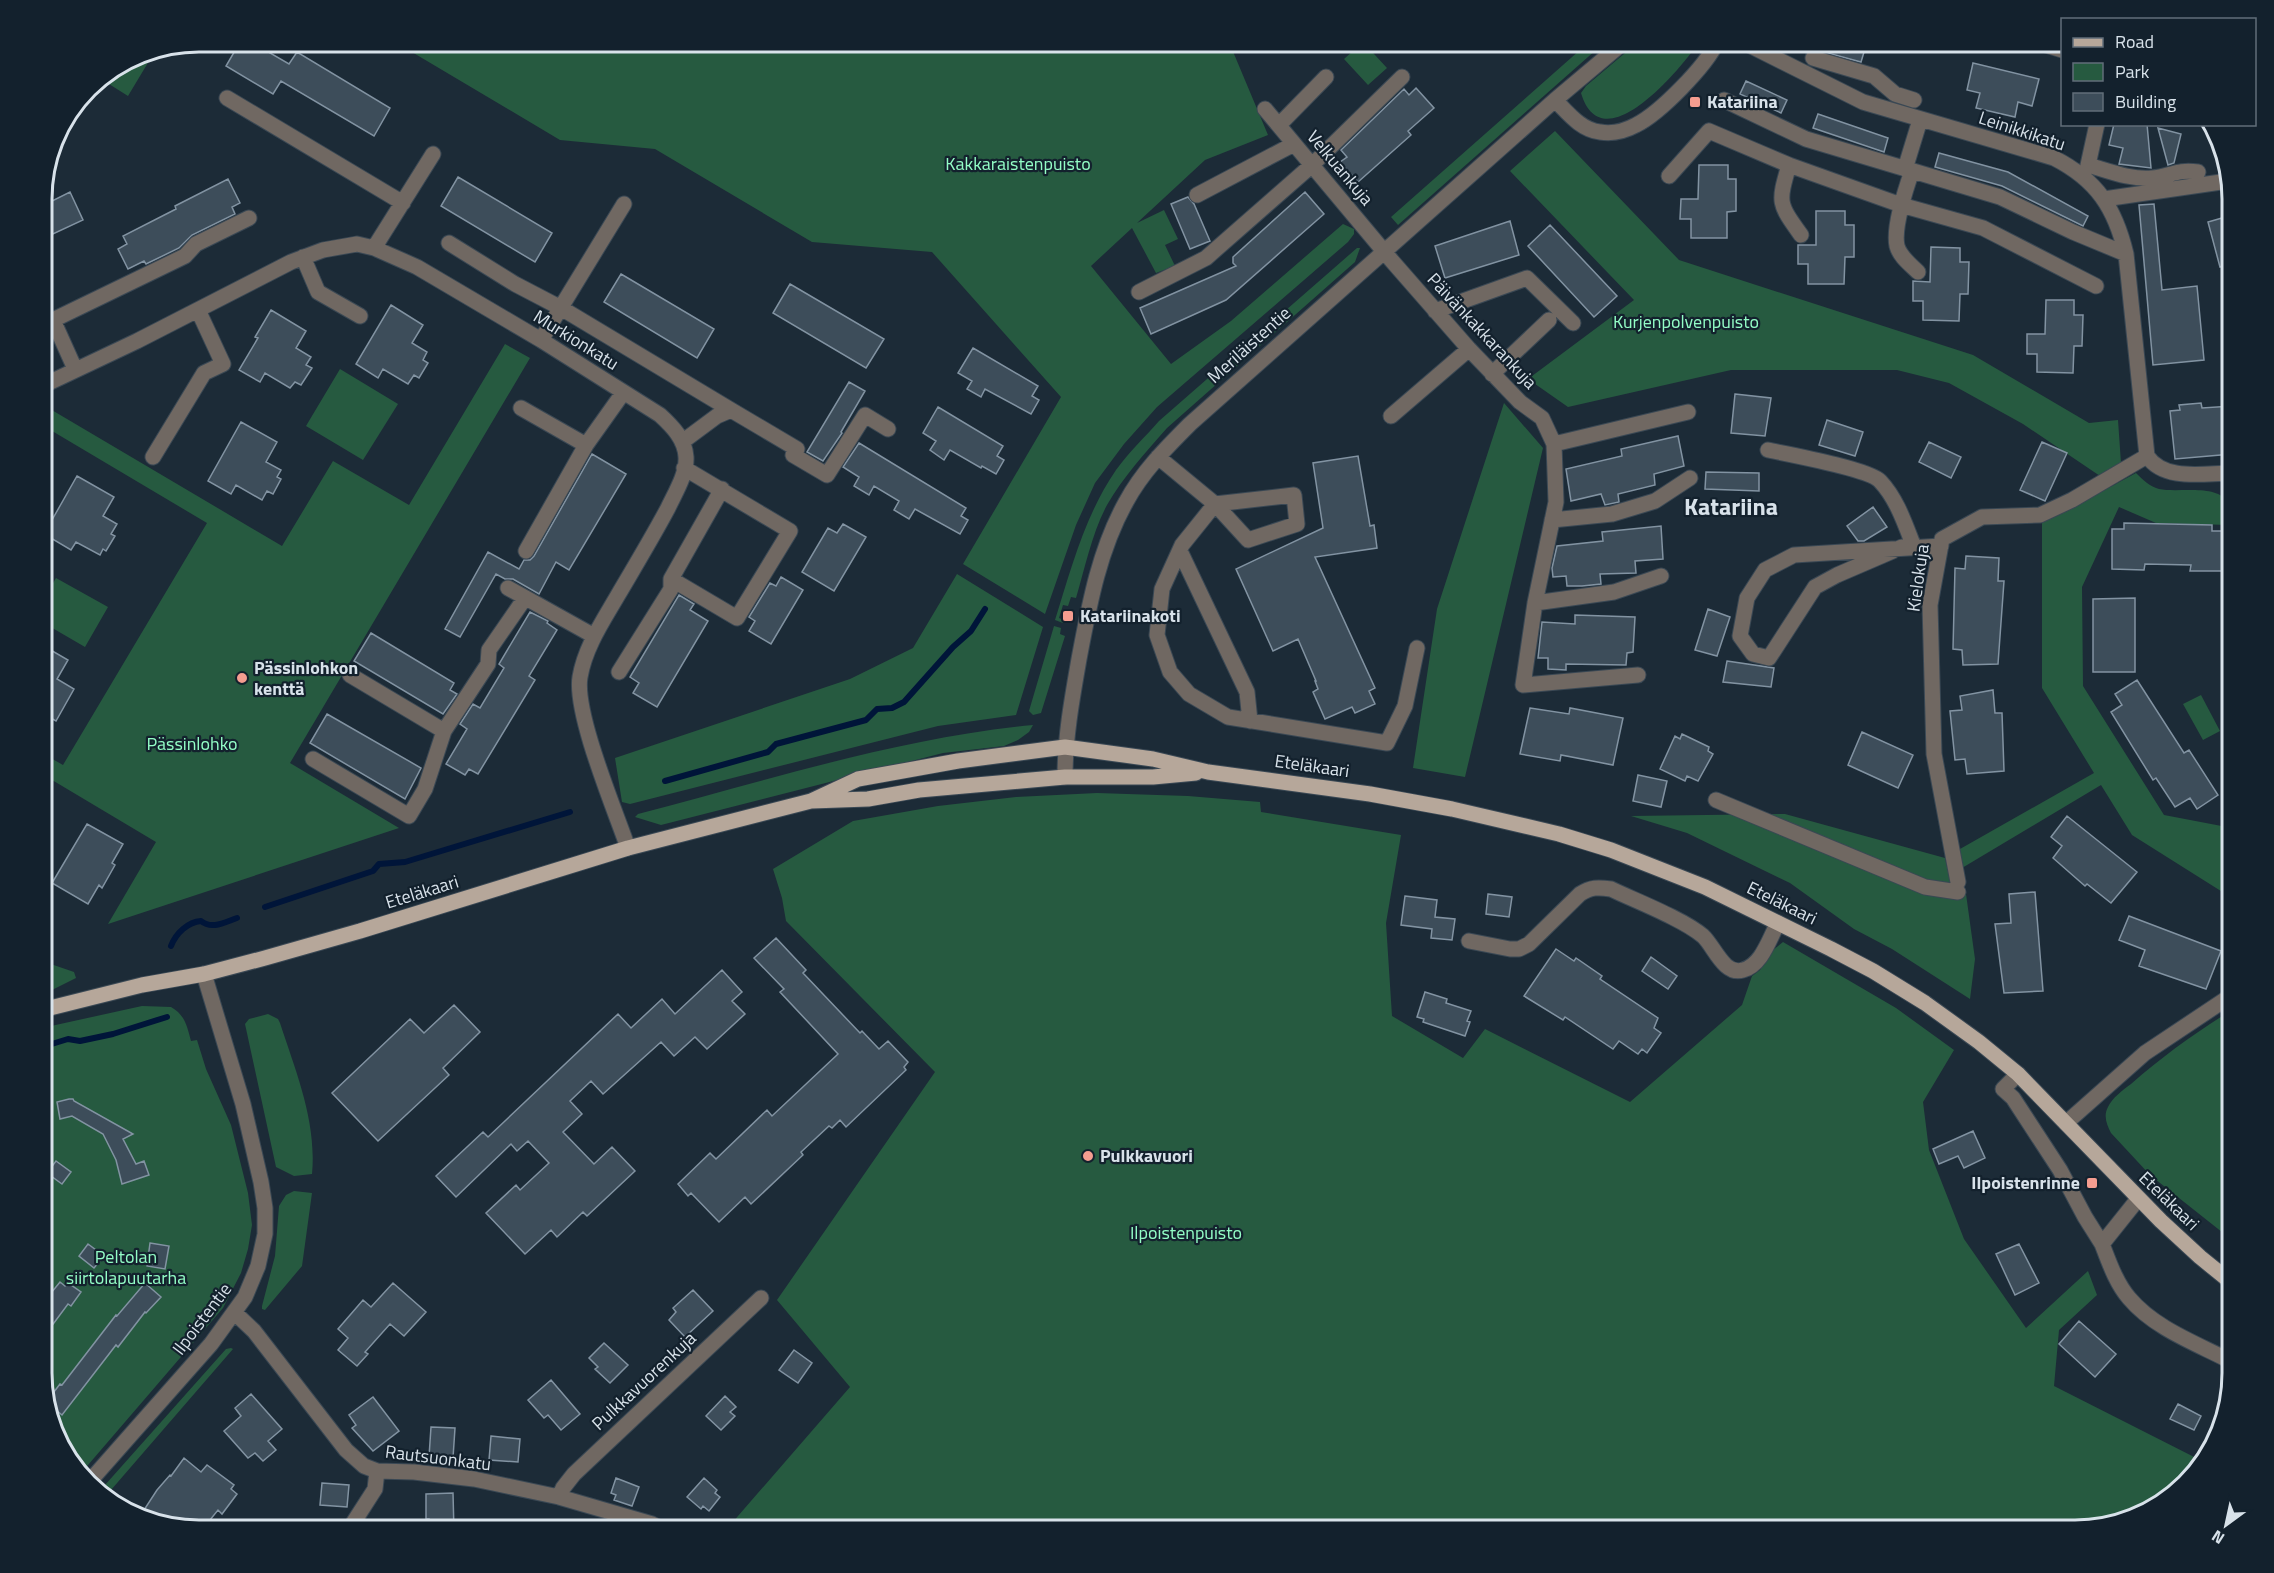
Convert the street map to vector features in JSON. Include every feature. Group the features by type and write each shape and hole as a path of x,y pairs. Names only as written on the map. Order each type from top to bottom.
{"main road":[{"name":"Eteläkaari","path":"53,1007 204,974 360,931 628,848 811,801 858,779 958,761 1065,747 1153,759 1208,772 1370,794 1452,809 1559,834 1659,868 1705,887 1874,971 1925,1003 1979,1042 2018,1074 2138,1199 2222,1275"},
{"name":"Eteläkaari","path":"811,801 868,799 919,790 1065,777 1153,777 1208,772"}],"street":[{"name":"Meriläistentie","path":"1065,777 1065,747 1085,625 1103,556 1126,502 1158,457 1190,424 1612,52"},
{"path":"1555,100 1577,122 1592,130 1615,133 1635,126 1650,116 1696,73 1711,52"},
{"name":"Leinikkikatu","path":"1763,52 1863,102 2054,159 2081,174 2094,185 2120,229 2126,254 2147,456"},
{"path":"1813,58 1874,76 1895,94 1914,100"},
{"path":"1279,125 1326,77"},
{"path":"1139,292 1206,258 1312,165 1402,77"},
{"path":"227,98 403,203"},
{"path":"1724,100 1806,139 2000,197 2073,232 2126,254"},
{"name":"Velkuankuja","path":"1266,109 1384,251"},
{"path":"1918,272 1903,258 1897,245 1901,205 1920,120"},
{"path":"2097,126 2088,165 2135,179 2154,178 2184,170 2198,172"},
{"path":"1669,176 1709,131 1789,165 1901,205 1983,228 2096,286"},
{"path":"1197,195 1294,144"},
{"path":"374,248 434,154"},
{"path":"1789,165 1780,194 1783,209 1801,235"},
{"path":"2104,199 2220,182"},
{"path":"541,340 624,204"},
{"path":"75,369 53,320 185,256 196,244 249,218"},
{"path":"449,243 797,449 794,455 826,475 865,415 888,429"},
{"name":"Murkionkatu","path":"53,381 303,257 322,250 357,244 374,248 417,267 541,340 660,415 674,429 682,442"},
{"name":"Päivänkakkarankuja","path":"1384,251 1492,374 1520,402 1542,418 1554,444 1556,502 1535,603 1522,685 1638,675"},
{"path":"303,257 318,292 360,316"},
{"path":"1435,311 1527,278 1574,323"},
{"path":"153,457 204,373 223,364 198,309"},
{"path":"1492,374 1550,320"},
{"path":"1391,416 1469,349"},
{"path":"526,551 586,445 623,393"},
{"path":"520,408 586,445"},
{"path":"628,848 592,743 580,699 580,679 594,636 654,535 676,492 686,457 682,442 717,416 731,410"},
{"path":"1554,444 1688,412"},
{"path":"1768,450 1815,459 1878,479 1897,506 1908,547"},
{"path":"2147,456 2154,466 2173,473 2222,473"},
{"name":"Kielokuja","path":"1716,800 1925,887 1958,887 1934,754 1930,605 1942,539 1982,517 2040,515 2072,500 2147,456"},
{"path":"1158,457 1215,504 1248,540 1297,524 1294,495 1215,504 1180,551 1161,589 1157,635 1170,672 1189,694 1227,717 1387,743 1405,706 1417,648"},
{"path":"671,579 737,618 790,531 684,468"},
{"path":"1552,520 1612,514 1655,501 1690,478"},
{"path":"619,672 671,589 671,579 722,489"},
{"path":"1908,547 1837,575 1815,587 1769,658 1753,654 1740,636 1747,598 1765,570 1794,555 1908,547 1941,546"},
{"path":"1180,551 1247,692 1250,721"},
{"path":"1535,603 1614,592 1661,576"},
{"path":"508,588 594,636"},
{"path":"313,759 409,816 425,789 444,731 488,664 489,650 525,598"},
{"path":"350,675 444,731"},
{"path":"1469,941 1519,949 1529,944 1580,894 1588,889 1599,887 1611,889 1689,926 1702,936 1726,966 1736,971 1744,970 1761,957 1778,923"},
{"name":"Ilpoistentie","path":"94,1477 211,1344 245,1297 258,1266 265,1233 265,1208 243,1104 204,974"},
{"path":"2066,1123 2145,1053 2222,1002"},
{"path":"2018,1074 2003,1089 2013,1098 2060,1170 2102,1244 2129,1298 2146,1315 2222,1357"},
{"path":"2102,1244 2138,1199"},
{"name":"Pulkkavuorenkuja","path":"559,1497 574,1474 761,1298"},
{"name":"Rautsuonkatu","path":"235,1313 254,1331 346,1450 364,1466 377,1471 414,1472 474,1479 559,1497 638,1520"},
{"path":"355,1520 375,1489 377,1471"}],"green space":[{"name":"Kakkaraistenpuisto","path":"1233,52 1268,135 1205,160 1137,223 1164,210 1178,239 1165,245 1175,266 1156,273 1132,228 1091,266 1171,364 1231,321 1343,224 1354,229 1354,234 1348,242 1157,407 1124,444 1095,483 1076,525 1045,614 963,564 1061,397 932,252 812,242 655,149 560,140 413,53"},
{"path":"1351,52 1373,52 1387,68 1368,85 1344,59"},
{"path":"1577,52 1593,52 1398,225 1391,217"},
{"path":"1626,52 1691,53 1653,94 1636,108 1620,116 1604,119 1591,112 1581,93 1586,86"},
{"path":"149,61 128,96 109,84 126,72"},
{"name":"Kurjenpolvenpuisto","path":"1555,131 1679,260 1973,355 2089,423 2118,420 2121,463 2100,476 2023,424 1949,383 1897,370 1731,370 1568,407 1528,379 1634,300 1510,171"},
{"path":"1357,248 1360,248 1355,262 1167,428 1135,465 1113,495 1102,516 1076,598 1071,597 1068,606 1063,605 1059,618 1064,620 1063,623 1055,620 1087,524 1105,487 1121,463 1159,421"},
{"name":"Pässinlohko","path":"505,344 530,358 290,763 399,828 108,924 156,842 53,781 53,759 63,765 207,523 53,432 53,411 282,546 333,461 409,505"},
{"path":"340,369 398,404 363,460 306,426"},
{"path":"1504,403 1543,448 1465,777 1413,768 1437,609"},
{"path":"2136,473 2159,489 2205,491 2222,497 2222,525 2156,523 2119,507 2082,587 2083,686 2164,815 2222,826 2222,892 2132,835 2101,785 1962,868 1960,849 2094,773 2042,688 2042,519 2055,517"},
{"path":"957,574 1043,627 1016,715 938,726 630,804 622,802 615,758 850,679 913,648"},
{"path":"56,578 108,607 85,647 53,628 53,583"},
{"path":"1054,626 1061,628 1060,634 1065,636 1041,713 1033,715 1029,711"},
{"path":"2201,695 2220,731 2203,740 2183,704"},
{"path":"1033,725 1029,732 1018,740 1004,746 943,753 661,825 635,817 638,814 785,774 883,750 983,731"},
{"name":"Ilpoistenpuisto","path":"1097,793 1188,796 1260,802 1261,812 1401,835 1386,923 1392,1016 1463,1058 1485,1029 1630,1102 1742,1005 1752,976 1760,970 1773,950 1783,942 1896,1008 1954,1050 1923,1102 1929,1150 1964,1239 2026,1328 2088,1271 2097,1295 2059,1330 2054,1386 2195,1458 2179,1478 2148,1501 2113,1515 2075,1520 735,1520 850,1387 777,1300 935,1072 786,921 773,869 853,821 938,806 1016,797"},
{"path":"1785,814 1945,858 1953,894 1966,894 1975,959 1970,999 1892,949 1854,929 1790,883 1687,833 1631,816"},
{"path":"53,965 74,972 76,978 53,990"},
{"name":"Peltolan siirtolapuutarha","path":"142,1006 171,1007 176,1010 187,1026 191,1041 197,1040 206,1069 231,1125 248,1193 252,1225 241,1273 223,1308 86,1467 72,1447 60,1421 53,1383 53,1026"},
{"path":"268,1014 278,1019 280,1023 304,1097 311,1135 312,1174 294,1176 276,1167 245,1024 249,1019"},
{"path":"2222,1017 2222,1232 2150,1175 2111,1133 2106,1117 2107,1110 2115,1097"},
{"path":"294,1191 312,1193 302,1266 265,1310 262,1306 275,1256 279,1206 286,1195"},
{"path":"226,1349 233,1349 111,1490 105,1486 105,1485"}],"building":[{"path":"1825,52 1864,52 1861,62"},
{"path":"234,53 270,53 289,64 299,53 390,108 374,136 281,81 273,94 226,66"},
{"path":"1973,63 2039,79 2032,106 2018,102 2015,117 1976,108 1980,93 1967,90"},
{"path":"1746,81 1787,100 1781,113 1740,94"},
{"path":"1416,88 1434,108 1408,131 1411,135 1358,182 1340,162 1347,157 1341,150 1404,89 1409,95"},
{"path":"1818,114 1888,138 1884,152 1813,128"},
{"path":"2114,126 2147,126 2151,168 2119,164 2123,148 2109,145"},
{"path":"2158,128 2181,134 2174,163 2168,165"},
{"path":"1939,153 2008,172 2088,216 2083,226 2002,186 1935,167"},
{"path":"1699,165 1728,165 1728,179 1736,179 1736,211 1727,212 1727,238 1691,238 1691,219 1680,219 1681,199 1698,199"},
{"path":"458,177 552,233 535,262 441,206"},
{"path":"228,179 240,203 232,207 235,214 192,235 179,248 146,264 144,261 128,269 118,249 127,244 123,236"},
{"path":"70,192 83,220 53,234 53,200"},
{"path":"1305,192 1324,214 1226,300 1151,334 1140,308 1236,266 1233,263 1233,257"},
{"path":"1188,197 1194,204 1210,241 1190,249 1171,204"},
{"path":"2154,204 2162,290 2197,286 2204,360 2153,365 2139,205"},
{"path":"1816,211 1845,211 1845,225 1854,225 1854,257 1845,257 1844,284 1808,284 1808,264 1798,264 1798,245 1816,245"},
{"path":"2222,218 2222,266 2220,267 2208,222"},
{"path":"1510,221 1519,255 1445,278 1435,246"},
{"path":"1550,225 1617,296 1594,317 1528,246"},
{"path":"1931,247 1960,248 1960,262 1969,262 1968,294 1960,294 1959,321 1923,320 1923,301 1913,301 1913,281 1930,282"},
{"path":"621,274 714,329 697,358 604,302"},
{"path":"790,284 884,339 866,368 773,313"},
{"path":"2046,300 2074,300 2074,315 2083,315 2082,346 2074,346 2073,373 2037,372 2037,354 2027,354 2027,334 2045,334"},
{"path":"391,305 423,325 412,343 427,352 423,360 428,363 419,378 414,375 408,384 383,369 378,378 356,364"},
{"path":"271,310 306,331 296,348 311,357 306,365 312,368 301,385 295,382 290,388 265,373 260,382 239,370"},
{"path":"973,348 1038,386 1032,396 1039,400 1031,414 985,389 981,397 967,389 972,381 958,373"},
{"path":"849,382 865,391 842,433 823,461 807,452"},
{"path":"1735,394 1771,398 1765,436 1731,433"},
{"path":"2201,403 2202,408 2222,407 2222,455 2175,459 2170,411 2180,410 2179,405"},
{"path":"938,407 1003,446 997,456 1004,460 996,474 950,450 944,460 930,450 936,441 923,433"},
{"path":"1827,420 1863,432 1855,456 1819,445"},
{"path":"241,422 277,442 266,462 281,470 277,477 281,479 273,494 267,491 262,500 236,485 231,494 208,481"},
{"path":"1678,436 1684,466 1654,474 1655,485 1618,494 1619,502 1605,505 1601,494 1571,501 1566,469 1622,456 1621,449"},
{"path":"1929,442 1961,457 1951,478 1919,462"},
{"path":"2042,442 2067,453 2045,501 2020,490"},
{"path":"859,443 966,508 961,516 968,520 960,534 915,509 909,519 894,510 899,501 874,486 869,495 854,486 859,477 843,467"},
{"path":"592,454 626,474 569,570 556,562 539,594 513,579 505,579 496,574 460,637 445,629 488,552 519,569 524,560 530,560 534,556"},
{"path":"1358,456 1370,526 1374,525 1377,548 1315,557 1375,688 1369,691 1375,704 1355,713 1352,707 1325,719 1313,692 1318,689 1316,681 1298,639 1273,651 1236,569 1323,528 1313,463"},
{"path":"1706,472 1759,473 1759,491 1705,489"},
{"path":"77,476 114,497 103,516 117,524 111,534 115,536 106,551 103,549 100,555 76,542 71,550 53,539 53,518"},
{"path":"1873,507 1887,527 1864,541 1858,541 1847,526"},
{"path":"2124,523 2212,525 2212,531 2222,531 2222,571 2190,571 2191,565 2145,564 2144,570 2112,569 2112,529 2124,529"},
{"path":"843,524 866,537 834,591 802,572 828,528 837,533"},
{"path":"1661,526 1663,559 1635,561 1636,573 1600,574 1601,584 1582,586 1567,586 1566,576 1553,577 1552,568 1557,546 1603,541 1602,532"},
{"path":"1966,556 1999,558 1998,581 2004,581 1998,664 1963,665 1962,650 1953,649 1955,568 1965,569"},
{"path":"781,577 803,590 771,644 749,631 755,621 749,617 770,583 776,586"},
{"path":"679,595 694,604 690,610 708,621 657,707 633,693 639,683 630,677"},
{"path":"2135,598 2135,672 2093,672 2093,599"},
{"path":"1708,609 1730,617 1717,656 1695,650"},
{"path":"530,612 548,621 547,623 557,630 529,676 535,680 478,774 469,769 465,775 446,764 467,729 460,724 473,704 480,708 504,668 499,664"},
{"path":"1575,615 1635,617 1633,652 1627,653 1626,665 1566,664 1566,670 1548,669 1548,658 1538,658 1542,622 1575,624"},
{"path":"371,633 454,683 450,690 457,694 443,714 354,661"},
{"path":"53,651 68,660 57,679 74,689 56,721 53,719"},
{"path":"1727,661 1774,668 1771,687 1723,682"},
{"path":"2137,680 2184,753 2189,750 2218,795 2197,809 2190,798 2175,807 2156,778 2153,780 2111,712 2122,705 2115,694"},
{"path":"1993,690 1995,713 2002,713 2004,771 1967,774 1965,759 1955,760 1950,711 1962,710 1960,696"},
{"path":"1530,708 1569,714 1570,708 1623,718 1613,765 1561,755 1560,761 1520,754"},
{"path":"327,714 421,768 405,799 310,743"},
{"path":"1862,732 1913,755 1898,788 1848,765"},
{"path":"1682,734 1709,747 1708,751 1713,754 1698,781 1687,776 1685,781 1660,769 1675,736 1680,739"},
{"path":"1638,775 1667,781 1661,807 1633,801"},
{"path":"2067,816 2137,872 2111,903 2087,884 2085,886 2053,858 2062,846 2051,837"},
{"path":"87,824 123,844 112,863 115,865 102,888 99,885 88,904 53,884"},
{"path":"2035,892 2043,991 2004,993 1995,924 2011,923 2009,894"},
{"path":"1488,894 1512,897 1509,917 1486,914"},
{"path":"1405,896 1437,900 1435,917 1455,919 1452,940 1431,938 1432,929 1401,925"},
{"path":"2129,916 2221,951 2206,989 2139,966 2145,950 2119,940"},
{"path":"776,938 806,970 803,973 860,1033 862,1031 879,1049 888,1041 908,1062 904,1067 906,1070 846,1127 840,1120 832,1128 829,1126 801,1152 803,1155 751,1204 745,1197 719,1222 691,1193 688,1196 678,1184 710,1153 716,1159 767,1110 772,1116 838,1054 780,992 784,989 754,958"},
{"path":"1556,949 1574,961 1576,958 1602,976 1600,979 1658,1018 1654,1028 1661,1033 1647,1053 1642,1049 1638,1054 1619,1041 1613,1049 1565,1017 1563,1020 1524,996"},
{"path":"1651,957 1677,976 1668,989 1642,971"},
{"path":"722,970 742,992 732,1001 745,1014 707,1049 695,1037 674,1056 661,1042 603,1094 591,1081 570,1101 582,1114 563,1132 594,1164 612,1147 635,1171 587,1216 583,1212 557,1237 551,1230 525,1254 486,1213 516,1185 520,1190 549,1163 528,1141 517,1151 511,1144 456,1197 436,1176 483,1132 488,1137 618,1014 631,1028 662,999 675,1014"},
{"path":"1425,992 1447,999 1446,1003 1471,1011 1465,1036 1423,1022 1424,1019 1417,1017"},
{"path":"454,1005 480,1032 443,1068 449,1075 378,1141 332,1093 410,1019 424,1033"},
{"path":"73,1099 133,1134 123,1139 136,1164 144,1161 149,1175 122,1184 116,1160 103,1134 72,1116 60,1119 57,1102"},
{"path":"1973,1131 1985,1158 1964,1168 1958,1156 1939,1164 1933,1149"},
{"path":"56,1161 71,1172 62,1184 53,1177 53,1165"},
{"path":"150,1243 169,1246 165,1269 147,1266"},
{"path":"88,1244 104,1256 94,1268 79,1256"},
{"path":"2019,1244 2039,1283 2015,1295 1996,1254"},
{"path":"60,1282 65,1286 68,1283 81,1292 71,1306 68,1304 53,1324 53,1291"},
{"path":"145,1283 161,1297 145,1312 118,1347 116,1345 62,1415 57,1411 54,1392"},
{"path":"393,1283 426,1312 404,1336 390,1324 365,1352 368,1354 357,1366 338,1350 348,1338 338,1329 363,1300 371,1307"},
{"path":"693,1290 713,1311 685,1337 669,1320 676,1312 673,1308"},
{"path":"2079,1321 2116,1354 2095,1377 2059,1344"},
{"path":"604,1343 628,1365 610,1383 595,1369 598,1367 589,1358"},
{"path":"794,1350 812,1363 798,1383 779,1370"},
{"path":"551,1380 580,1414 561,1430 548,1415 544,1418 528,1400"},
{"path":"251,1394 282,1429 268,1441 276,1450 263,1461 255,1453 248,1458 224,1431 241,1416 235,1408"},
{"path":"725,1396 736,1407 730,1412 735,1416 721,1430 706,1416"},
{"path":"373,1397 399,1431 373,1451 352,1428 356,1425 349,1415"},
{"path":"2178,1404 2201,1416 2194,1430 2170,1419"},
{"path":"431,1427 455,1428 453,1458 429,1457"},
{"path":"491,1436 520,1439 518,1462 489,1460"},
{"path":"184,1458 201,1472 207,1465 234,1485 231,1489 237,1494 222,1514 218,1510 210,1520 180,1519 144,1509 157,1490"},
{"path":"616,1478 639,1487 632,1506 614,1500 616,1495 611,1493"},
{"path":"704,1478 717,1490 715,1493 720,1497 709,1511 703,1506 701,1509 687,1497"},
{"path":"322,1483 349,1485 347,1507 320,1505"},
{"path":"453,1493 454,1520 426,1519 426,1494"}],"waterway":[{"path":"665,781 768,752 776,744 866,720 877,709 892,708 904,702 953,647 971,631 985,609"},
{"path":"265,907 373,871 379,864 405,862 570,812"},
{"path":"171,946 179,933 187,926 201,921 214,925 237,918"},
{"path":"53,1044 68,1039 80,1041 113,1034 167,1017"}],"place":[{"name":"Katariina","path":"1695,102"},
{"name":"Katariinakoti","path":"1068,616"},
{"name":"Pässinlohkon kenttä","path":"242,678"},
{"name":"Pulkkavuori","path":"1088,1156"},
{"name":"Ilpoistenrinne","path":"2092,1183"}],"district":[{"name":"Katariina","path":"1731,507"}]}
